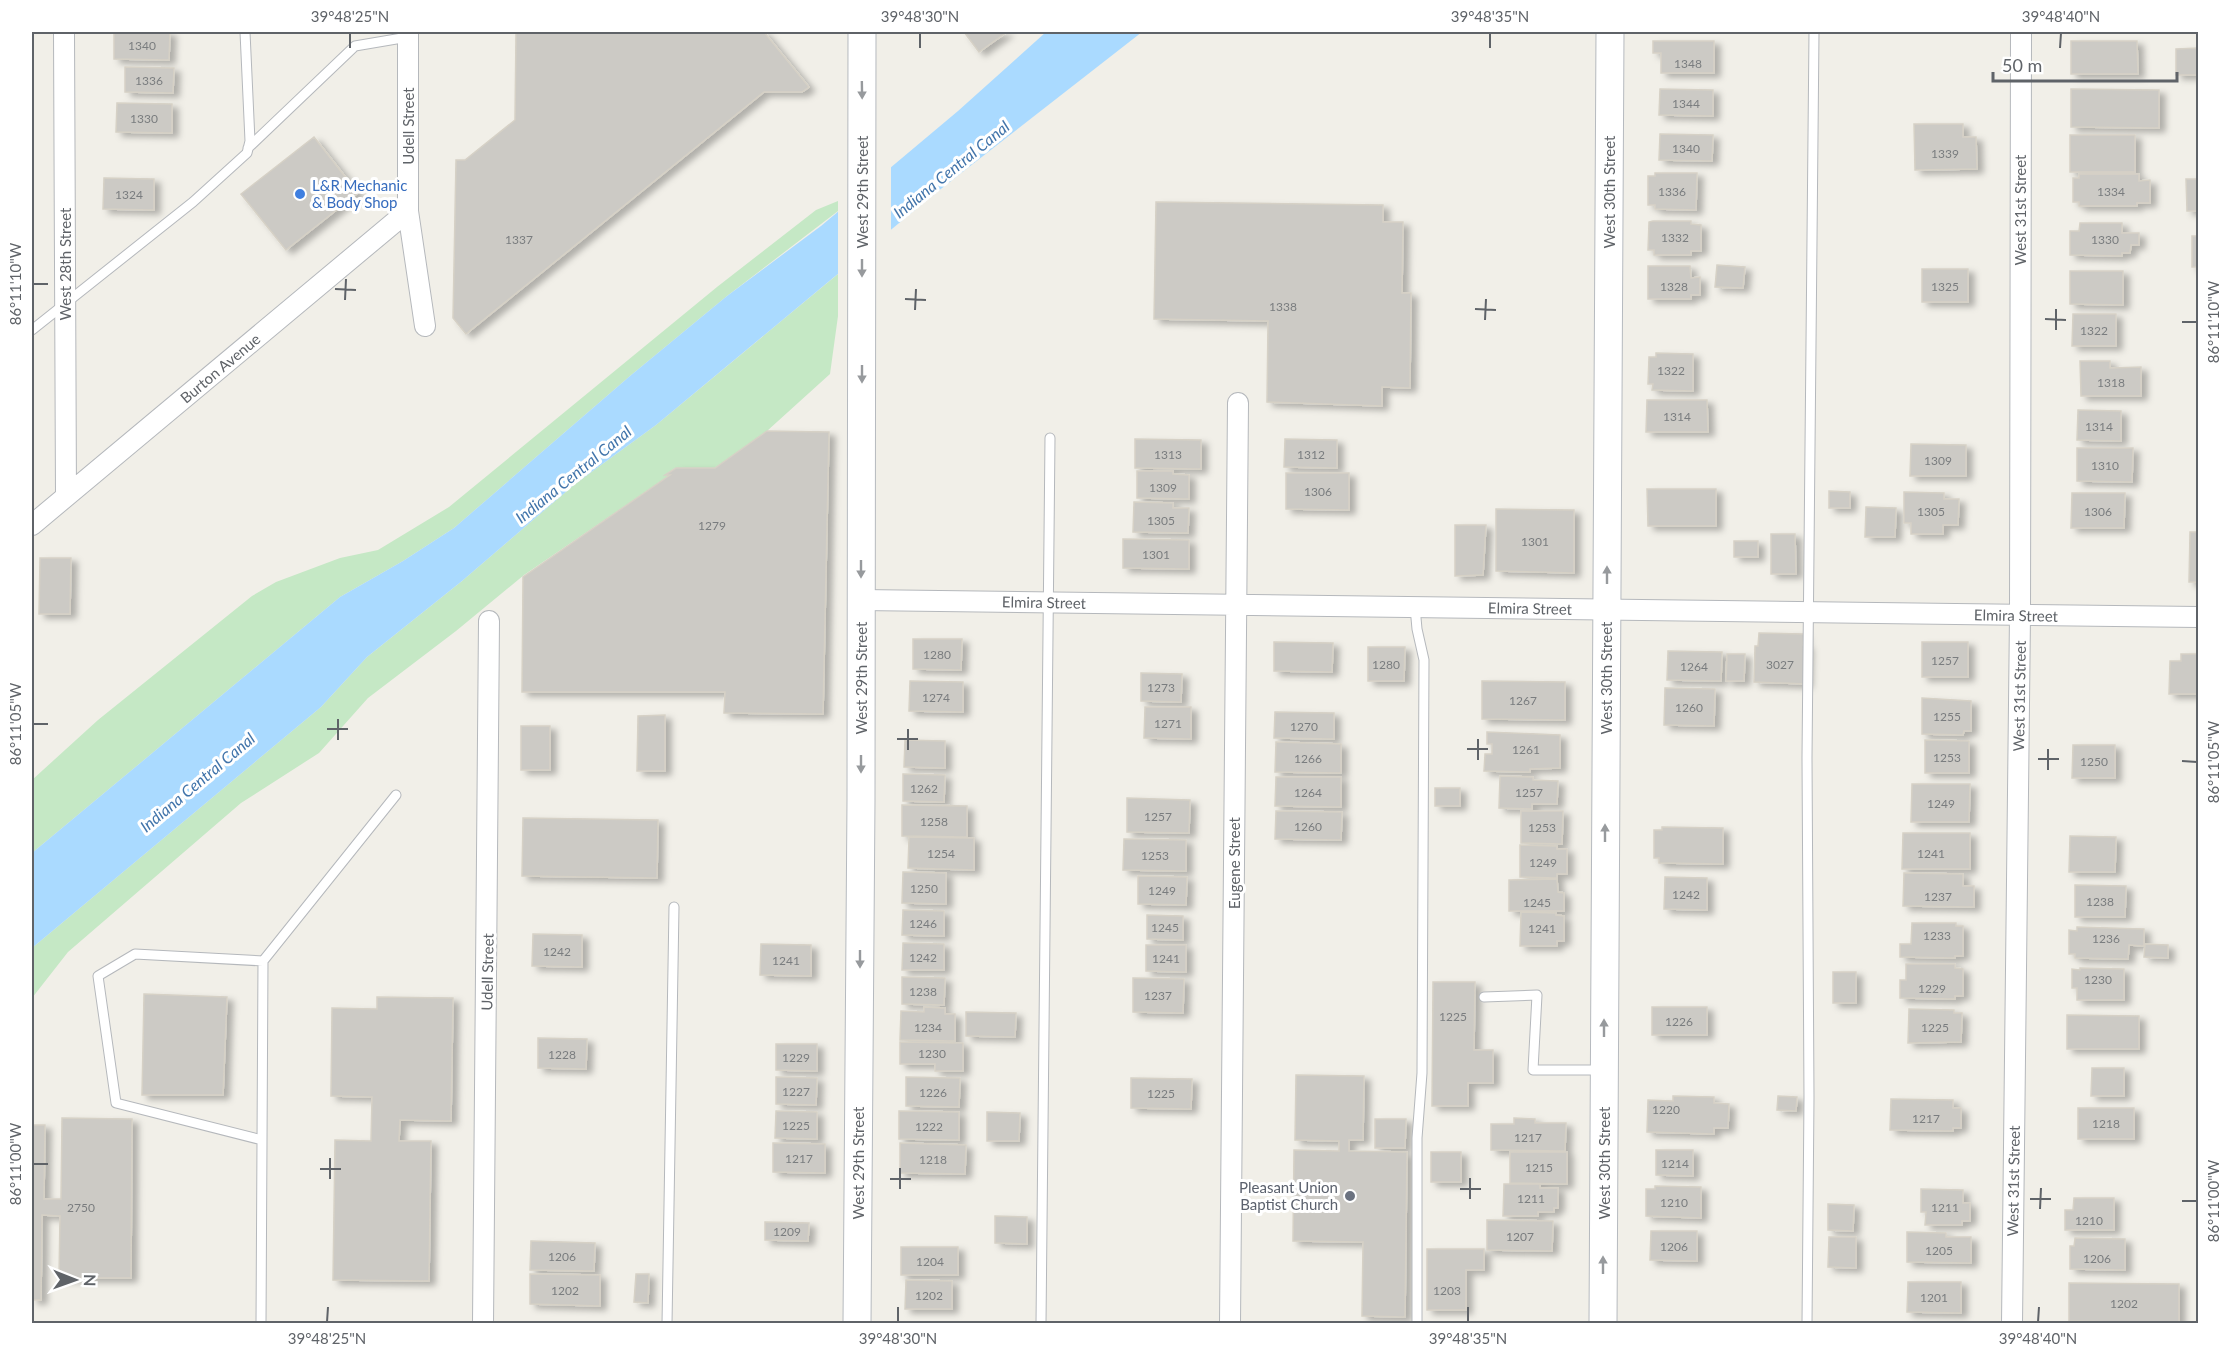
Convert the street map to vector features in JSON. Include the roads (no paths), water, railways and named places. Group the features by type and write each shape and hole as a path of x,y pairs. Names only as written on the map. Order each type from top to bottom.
{"main road":[{"name":"West 29th Street","path":"857,1323 862,32"},
{"name":"West 30th Street","path":"1603,1323 1610,32"}],"street":[{"name":"West 28th Street","path":"64,32 66,496"},
{"name":"West 31st Street","path":"2012,1323 2020,615 2021,32"},
{"name":"Udell Street","path":"408,34 408,212 425,326"},
{"name":"Burton Avenue","path":"32,525 408,212"},
{"name":"Eugene Street","path":"1230,1323 1238,403"},
{"name":"Elmira Street","path":"861,600 2199,617"},
{"name":"Udell Street","path":"483,1323 489,621"}],"lane":[{"path":"32,330 193,202 248,153 245,32"},
{"path":"1807,1323 1809,1073 1807,758 1814,32"},
{"path":"248,148 355,46 408,34"},
{"path":"1041,1323 1050,438"},
{"path":"1416,607 1417,629 1424,660 1422,1061 1417,1138 1417,1323"},
{"path":"261,1323 263,961 396,795"},
{"path":"667,1323 674,907"},
{"path":"262,1140 116,1102 98,976 135,954 263,961"},
{"path":"1484,997 1537,995 1533,1070 1604,1070"}],"water":[{"name":"Indiana Central Canal","path":"1046,32 1142,32 928,199 656,425 575,484 462,581 367,657 321,707 32,948 32,853 340,597 403,561 454,528 630,376 727,296 821,226 958,111"}],"place":[{"name":"L&R Mechanic & Body Shop","path":"300,194"},
{"name":"Pleasant Union Baptist Church","path":"1350,1196"}]}
